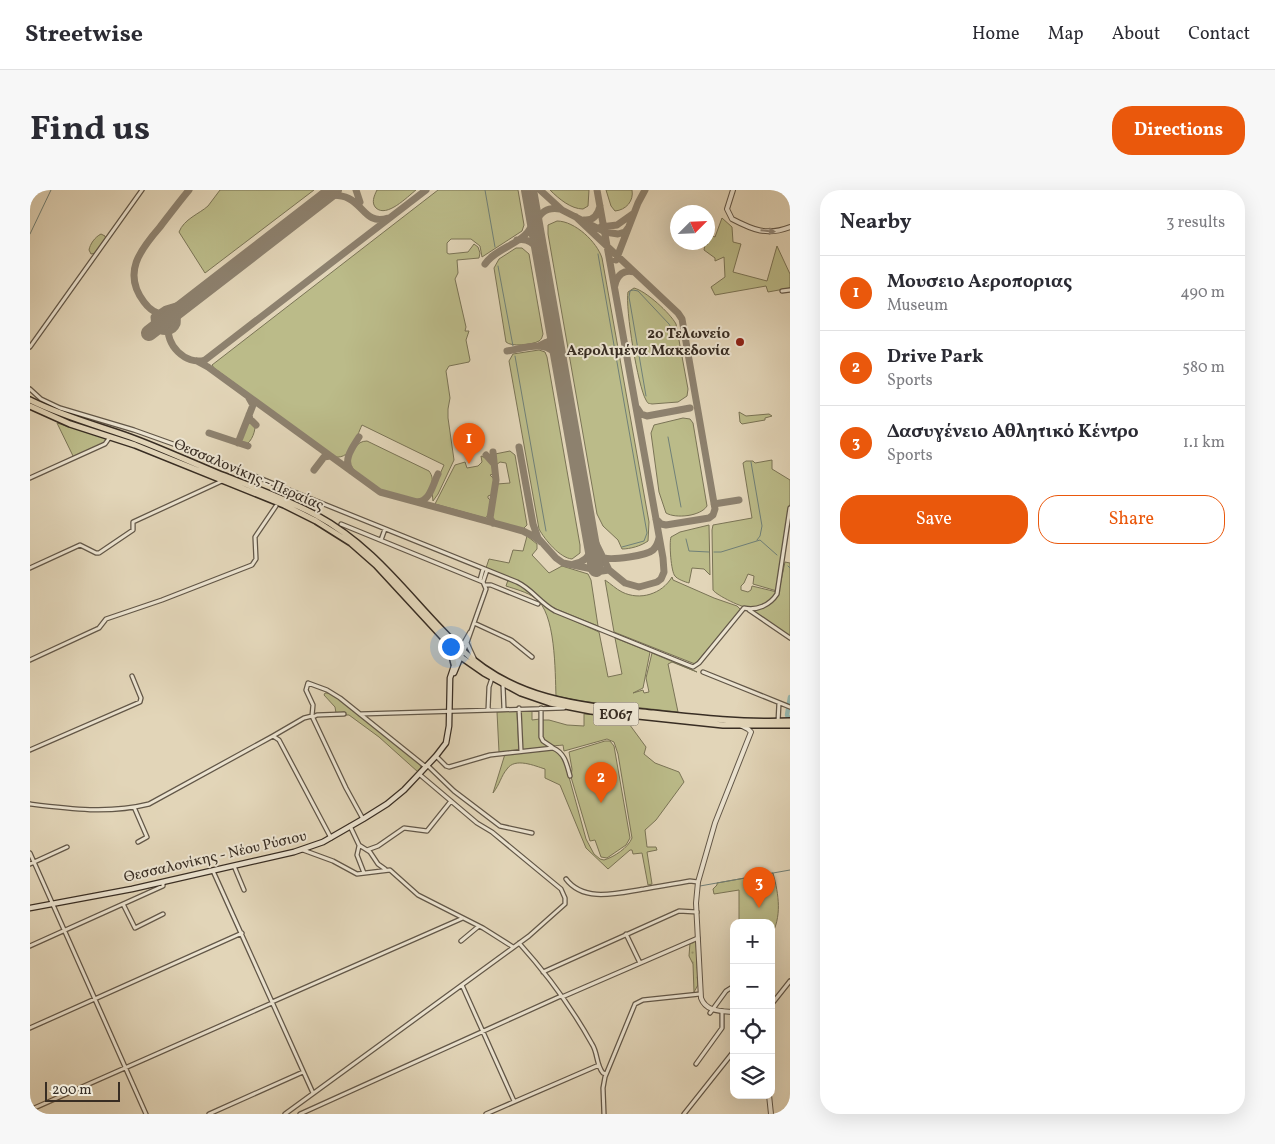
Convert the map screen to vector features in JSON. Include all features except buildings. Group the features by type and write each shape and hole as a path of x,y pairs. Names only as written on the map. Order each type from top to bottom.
{"main road":[{"name":"Θεσσαλονίκης - Περαίας","path":"30,403 70,424 129,443 299,512 346,540 381,570 449,646 497,676 529,692 574,704 710,720 790,723"},
{"name":"Θεσσαλονίκης - Περαίας","path":"30,403 134,439 277,496 324,519 350,536 375,557 461,653 503,685 544,701 570,708 707,724 756,726 781,723"},
{"path":"449,646 454,664"},
{"name":"Θεσσαλονίκης - Νέου Ρύσιου","path":"30,908 234,866 302,850 331,838 398,795 437,755 448,738 450,681 454,664 461,653"},
{"name":"Θεσσαλονίκης - Νέου Ρύσιου","path":"450,681 461,653"},
{"path":"751,732 756,726"}],"street":[{"path":"30,347 142,190"},
{"path":"733,190 727,206 729,214 734,220 748,226 772,232 790,227"},
{"path":"782,291 790,290"},
{"path":"30,389 41,399 60,408 134,430 181,447 526,586 543,604 555,611 693,667 699,663 744,608 757,608 767,604 777,594 790,508"},
{"path":"30,478 105,444 110,437"},
{"path":"30,568 80,545 96,554 99,553 132,532 134,528 133,522 223,481"},
{"path":"30,660 99,628 106,619 162,600 252,565 256,559 255,537 276,506"},
{"path":"341,524 538,604"},
{"path":"381,540 385,529"},
{"path":"461,653 486,589 483,583 485,569"},
{"path":"749,609 790,638"},
{"path":"474,623 511,640 532,657"},
{"path":"461,653 470,632"},
{"path":"467,642 471,654 479,664"},
{"path":"703,672 790,707"},
{"path":"30,750 140,702 141,698 132,676"},
{"path":"488,710 489,687 492,678"},
{"path":"363,819 312,717 313,705 306,690 308,683 330,691 360,714 423,769 500,826 532,833"},
{"path":"503,685 504,709"},
{"path":"779,703 781,723"},
{"path":"519,708 521,751"},
{"path":"542,708 541,737 543,742 558,750 563,757 570,776"},
{"path":"360,714 570,708"},
{"path":"30,804 92,810 149,804 275,736 304,718 344,714"},
{"path":"730,1012 711,1011 704,1006 700,994 697,912 698,882 715,823 751,732 742,726"},
{"path":"275,736 331,838"},
{"path":"437,755 448,766 497,754 553,748"},
{"path":"285,1114 529,936 563,907 566,898 561,889 451,801 423,769"},
{"path":"367,850 378,846 404,828 427,831 451,801"},
{"path":"134,807 147,837 138,842"},
{"path":"350,826 359,846 357,855 364,873"},
{"path":"359,846 367,850 381,867 390,870 418,895 464,917 513,947"},
{"path":"32,863 67,847"},
{"path":"302,850 332,861 354,873 390,870"},
{"path":"30,853 32,863 95,998 146,1114"},
{"path":"234,866 244,890"},
{"path":"213,870 313,1094"},
{"path":"566,879 570,885 577,889 602,895 690,881 698,882"},
{"path":"30,946 163,886 163,882"},
{"path":"123,904 135,928 163,914"},
{"path":"543,972 680,911 697,912"},
{"path":"30,1110 464,917"},
{"path":"461,941 479,926"},
{"path":"30,1028 242,933"},
{"path":"626,934 640,963"},
{"path":"300,1114 698,937"},
{"path":"519,942 562,997 592,1043 601,1071 606,1074"},
{"path":"775,1000 790,981"},
{"path":"462,985 514,1101"},
{"path":"711,1011 730,988"},
{"path":"604,1114 603,1082 637,1002 646,999 700,994"},
{"path":"696,1064 722,1028 722,1011"},
{"path":"684,1114 732,1054"},
{"path":"486,1114 598,1064"},
{"path":"209,1114 303,1072"},
{"path":"769,1099 771,1114"}],"green space":[{"path":"220,190 314,190 205,273 179,232 188,220 208,206"},
{"path":"377,190 416,190 391,209 381,210 374,206"},
{"path":"438,190 518,190 524,225 522,231 482,257 480,246 471,239 451,239 447,243 447,253 449,254 468,252 474,244 478,247 480,253 479,258 457,260 458,273 455,279 466,327 465,331 469,331 466,340 470,360 469,362 449,366 446,371 450,398 448,418 454,460 433,501 432,492 444,465 362,425 353,446 346,455 335,457 212,365"},
{"path":"550,190 589,190 588,206 583,209 574,207 561,200"},
{"path":"606,190 632,190 632,198 626,207 615,211 611,206"},
{"path":"722,218 732,227 733,242 741,244 733,272 767,281 777,246 790,274 790,288 768,292 766,286 715,295 711,287 725,277 724,257 715,261 715,258 704,250 715,250 715,237"},
{"path":"557,221 578,228 595,245 602,258 649,522 648,541 632,548 622,549 618,540 603,526 597,514 548,234 548,225"},
{"path":"101,234 106,239 96,253 91,254 89,250 90,245"},
{"path":"516,248 522,248 529,254 543,334 539,341 532,344 512,345 506,342 494,268 499,259"},
{"path":"634,288 645,293 657,303 669,314 676,324 688,389 687,396 678,402 652,404 647,401 643,392 639,380 628,314 628,292"},
{"path":"539,350 545,352 547,357 580,545 580,553 572,559 558,552 539,529 509,361 513,354"},
{"path":"739,412 746,416 769,414 772,416 765,418 765,420 742,424"},
{"path":"683,418 690,419 693,423 707,506 699,512 688,516 676,516 666,513 659,492 651,433 654,425"},
{"path":"250,421 255,423 255,429 252,439 245,445 241,443 241,438 244,428"},
{"path":"57,423 111,440 74,458"},
{"path":"363,441 367,441 429,471 432,481 425,497 406,499 382,490 360,476 352,468 349,460 358,445"},
{"path":"510,451 515,455 527,525 523,529 492,520 491,518 497,484 510,483 506,463 500,462 496,465 495,454"},
{"path":"481,456 490,463 493,474 490,475 494,479 493,494 488,496 492,502 487,516 485,518 435,504 455,465 465,462 467,468 478,466 482,462"},
{"path":"772,460 772,469 790,480 790,503 779,583 777,591 753,584 754,576 748,574 741,586 741,590 748,592 752,586 777,592 766,603 758,607 747,608 730,601 713,590 712,530 713,525 752,518 743,463 746,461 753,461 755,463"},
{"path":"709,525 710,575 704,569 692,568 689,583 679,579 675,576 672,569 671,537 680,532"},
{"path":"527,536 537,544 537,549 532,555 549,573 562,566 588,574 591,580 598,626 549,606 529,587 486,568 489,559 509,563 513,550 523,551"},
{"path":"785,562 790,563 790,636 754,611 763,607 778,595"},
{"path":"672,577 673,580 737,606 741,610 695,664 614,632 605,580 629,595 643,596 657,592"},
{"path":"508,580 523,585 548,609 599,632 608,677 622,674 615,638 650,652 643,688 633,693 643,690 644,693 649,692 646,678 652,653 697,672 672,662 668,664 678,712 580,701 556,696 553,643 547,616 542,605 535,598 525,592 506,586"},
{"path":"329,693 346,704 420,764 421,768 418,772 379,737 349,715 346,715 345,712 336,713 335,707 324,695"},
{"path":"517,711 519,751 499,752 497,712"},
{"path":"520,711 532,711 532,720 540,719 542,742 549,747 521,750"},
{"path":"584,714 624,717 646,747 644,754 655,763 679,772 684,782 656,820 645,830 647,847 656,847 657,850 647,852 652,884 648,885 642,853 633,854 632,850 630,850 608,869 586,848 560,785 545,778 545,769 525,763 511,765 493,793 505,754 548,749 556,751 566,766 586,839 594,854 604,860 624,849 632,838 618,754 614,742 607,739 564,751 563,745 550,745 544,741 542,720 584,726"},
{"path":"610,741 614,746 630,838 626,845 607,858 601,857 595,840 590,841 571,777 572,769 569,752"},
{"path":"773,873 777,889 778,906 775,926 775,919 739,919 739,890 714,894 713,889 717,883"},
{"path":"696,940 698,985 694,992 693,964 689,956 690,943"}],"waterway":[{"path":"30,234 51,190"},
{"path":"485,190 495,247"},
{"path":"598,254 647,533 644,541 622,547"},
{"path":"498,266 513,346"},
{"path":"646,396 629,297 630,291 638,291 669,324 675,335"},
{"path":"515,356 546,531"},
{"path":"668,437 681,507"},
{"path":"751,462 762,526 757,540"},
{"path":"686,539 689,551 709,552"},
{"path":"714,552 721,552 760,540 777,555"},
{"path":"790,697 787,715 790,720"},
{"path":"700,886 790,870"}],"taxiway":[{"path":"175,313 162,314 147,306 134,281 134,272 136,262 146,244 189,190"},
{"path":"356,190 360,202"},
{"path":"180,309 173,316 168,332 173,346 184,357 191,360 205,360 426,190"},
{"path":"540,190 562,210 605,232 618,234 625,232 628,228"},
{"path":"588,527 609,570 625,583 639,587 661,579 664,572 663,558 597,190"},
{"path":"616,260 645,190"},
{"path":"326,196 348,198 372,218 388,218"},
{"path":"584,220 595,217 600,206"},
{"path":"536,224 539,216 545,211 560,209"},
{"path":"601,227 617,225 634,213"},
{"path":"576,217 678,313 682,319 715,509 713,515 709,518 666,525 661,524 656,519"},
{"path":"485,264 498,252 520,239 531,227 534,218"},
{"path":"517,240 530,242 540,253"},
{"path":"615,285 617,278 624,272 634,272"},
{"path":"178,311 177,324 173,330 167,332 155,327 154,317 166,309 189,302"},
{"path":"539,346 549,341 554,333"},
{"path":"507,351 543,346 549,348 559,359"},
{"path":"197,361 208,367 380,492 523,531 541,542"},
{"path":"238,443 253,405 249,398"},
{"path":"637,408 641,414 647,416 690,408"},
{"path":"249,415 256,425"},
{"path":"209,433 248,446"},
{"path":"351,471 348,458 351,449 359,437"},
{"path":"519,447 533,524 538,538 563,563 602,571 609,570"},
{"path":"493,452 496,480 490,518 493,523"},
{"path":"486,455 494,464"},
{"path":"314,470 324,457 330,456"},
{"path":"418,502 425,499 428,495 438,474"},
{"path":"714,504 739,500"},
{"path":"604,558 644,554 655,548 659,538"},
{"path":"574,564 586,558 590,554 592,547"}],"runway":[{"path":"149,333 334,190"},
{"path":"529,190 596,569"}],"place":[{"name":"2ο Τελωνείο Αερολιμένα Μακεδονία","path":"740,342"},
{"name":"Μουσειο Αεροποριας","path":"469,464"},
{"name":"Drive Park","path":"601,803"},
{"name":"Δασυγένειο Αθλητικό Κέντρο","path":"759,908"}]}
